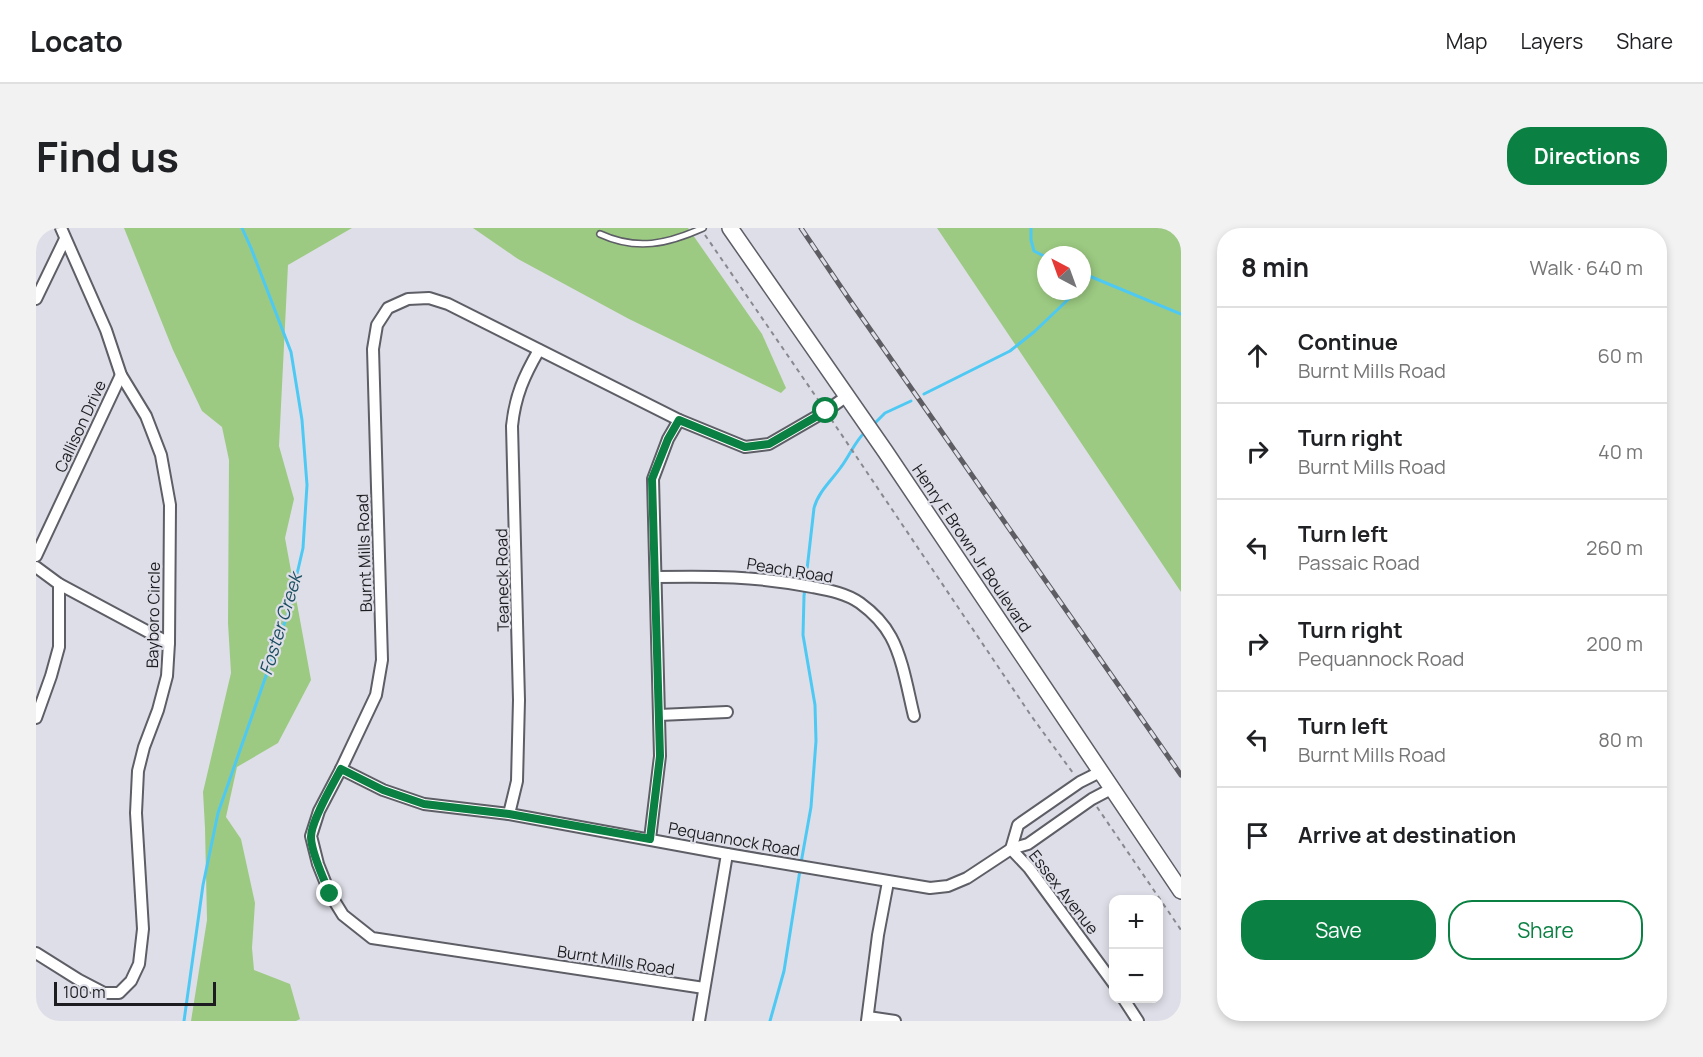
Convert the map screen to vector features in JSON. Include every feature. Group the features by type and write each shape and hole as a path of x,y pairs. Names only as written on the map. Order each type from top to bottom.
{"main road":[{"name":"Henry E Brown Jr Boulevard","path":"730,228 847,396 1181,891"}],"street":[{"path":"36,299 63,233"},
{"name":"Bayboro Circle","path":"36,953 104,993 119,993 131,981 139,964 143,929 136,813 138,771 167,676 169,644 170,505 161,455 146,416 121,375 106,330 63,233"},
{"name":"Burnt Mills Road","path":"704,988 372,938 343,915 330,894 318,864 311,836 319,811 376,695 382,660 373,349 377,324 388,308 408,299 429,297 448,303 679,420 745,447 769,444 847,396"},
{"name":"Teaneck Road","path":"509,814 517,781 519,700 512,426 514,403 526,372 539,350"},
{"name":"Callison Drive","path":"36,556 121,375"},
{"path":"650,839 660,756 652,479 664,448 679,420"},
{"path":"36,567 59,584 169,644"},
{"name":"Peach Road","path":"656,577 715,575 781,581 842,594 859,603 879,621 891,637 899,658 914,716"},
{"path":"36,718 59,647 59,584"},
{"path":"659,715 727,712"},
{"name":"Pequannock Road","path":"341,769 383,790 424,804 509,814 930,888 948,886 967,878 1011,849 1028,844 1092,799 1111,789"},
{"path":"1011,849 1018,825 1080,782 1100,772"},
{"name":"Essex Avenue","path":"1011,849 1029,868 1109,978"},
{"path":"699,1021 727,854"},
{"path":"888,882 878,935 868,1019 895,1021"},
{"path":"1126,1003 1138,1021"}],"lane":[{"path":"600,234 614,241 642,245 661,243 702,228"}],"path":[{"path":"702,228 1032,717 1080,782"},
{"path":"1092,799 1181,930"}],"green space":[{"path":"124,228 352,228 288,265 279,446 294,499 285,538 311,680 278,743 237,767 226,817 241,839 255,903 252,948 254,970 290,984 300,1019 296,1021 191,1021 207,920 203,792 231,673 228,623 229,460 222,427 202,411 173,350"},
{"path":"473,228 688,228 762,334 786,388 781,393 629,319 518,259"},
{"path":"937,228 1181,228 1181,592"}],"waterway":[{"name":"Foster Creek","path":"184,1021 203,885 218,813 288,613 303,548 307,485 302,420 291,352 242,228"},
{"name":"Foster Creek","path":"1031,228 1031,240 1034,251 1037,252"},
{"name":"Foster Creek","path":"1091,277 1181,314"},
{"path":"924,394 1010,351 1068,300"},
{"path":"874,424 885,413 911,401"},
{"path":"801,863 811,807 816,741 815,705 803,635 804,596 814,508 822,491 866,431"},
{"path":"770,1021 784,971 800,870"}],"railway":[{"path":"801,228 1181,775"}],"route":[{"path":"330,894 318,864 311,836 319,811 341,769 383,790 424,804 509,814 650,839 660,756 652,479 659,459 679,420 745,447 769,444 826,411"}]}
